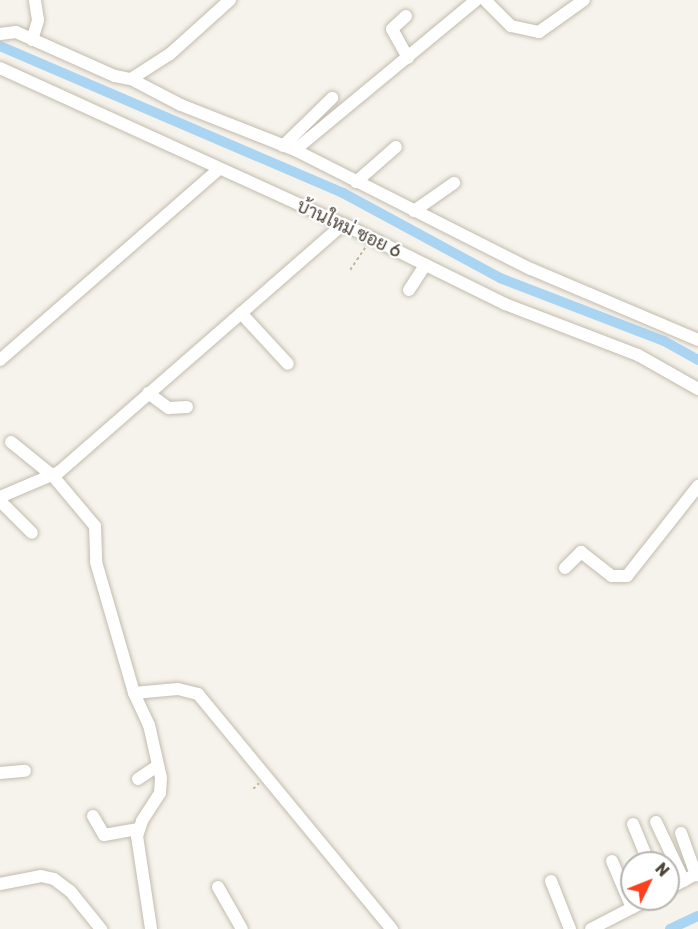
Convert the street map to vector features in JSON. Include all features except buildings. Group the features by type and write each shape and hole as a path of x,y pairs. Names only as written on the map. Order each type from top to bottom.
{"street":[{"path":"32,40 38,20 35,0"},
{"path":"131,79 170,54 230,0"},
{"path":"295,150 476,0"},
{"path":"485,0 511,26 539,32 584,0"},
{"path":"405,16 392,29 408,58"},
{"path":"0,34 16,32 115,76 131,79 182,105 295,150 531,269 698,340"},
{"name":"บ้านใหม่ ซอย 6","path":"0,68 218,170 343,224 524,312 638,355 698,389"},
{"path":"283,146 332,98"},
{"path":"356,182 396,147"},
{"path":"0,360 218,170"},
{"path":"414,211 454,183"},
{"path":"0,496 15,487 53,476 343,224"},
{"path":"409,290 425,265"},
{"path":"241,313 288,364"},
{"path":"148,393 169,408 187,407"},
{"path":"10,442 53,476 95,526 96,562 134,693 148,725 162,786 138,829 151,929"},
{"path":"0,482 15,487"},
{"path":"565,568 581,552 612,576 627,576 698,486"},
{"path":"0,501 32,533"},
{"path":"134,693 178,689 198,694 392,929"},
{"path":"138,779 157,766"},
{"path":"0,773 25,771"},
{"path":"93,816 104,835 138,829"},
{"path":"656,822 684,881"},
{"path":"633,824 644,851"},
{"path":"680,883 697,874 681,833"},
{"path":"612,861 620,880"},
{"path":"0,884 41,876 54,879 71,892 101,929"},
{"path":"551,881 570,929"},
{"path":"218,887 242,929"},
{"path":"591,929 626,911"}],"path":[{"path":"350,270 372,238"}],"waterway":[{"path":"0,46 343,193 500,278 664,341 698,360"},
{"path":"670,929 698,916"}]}
